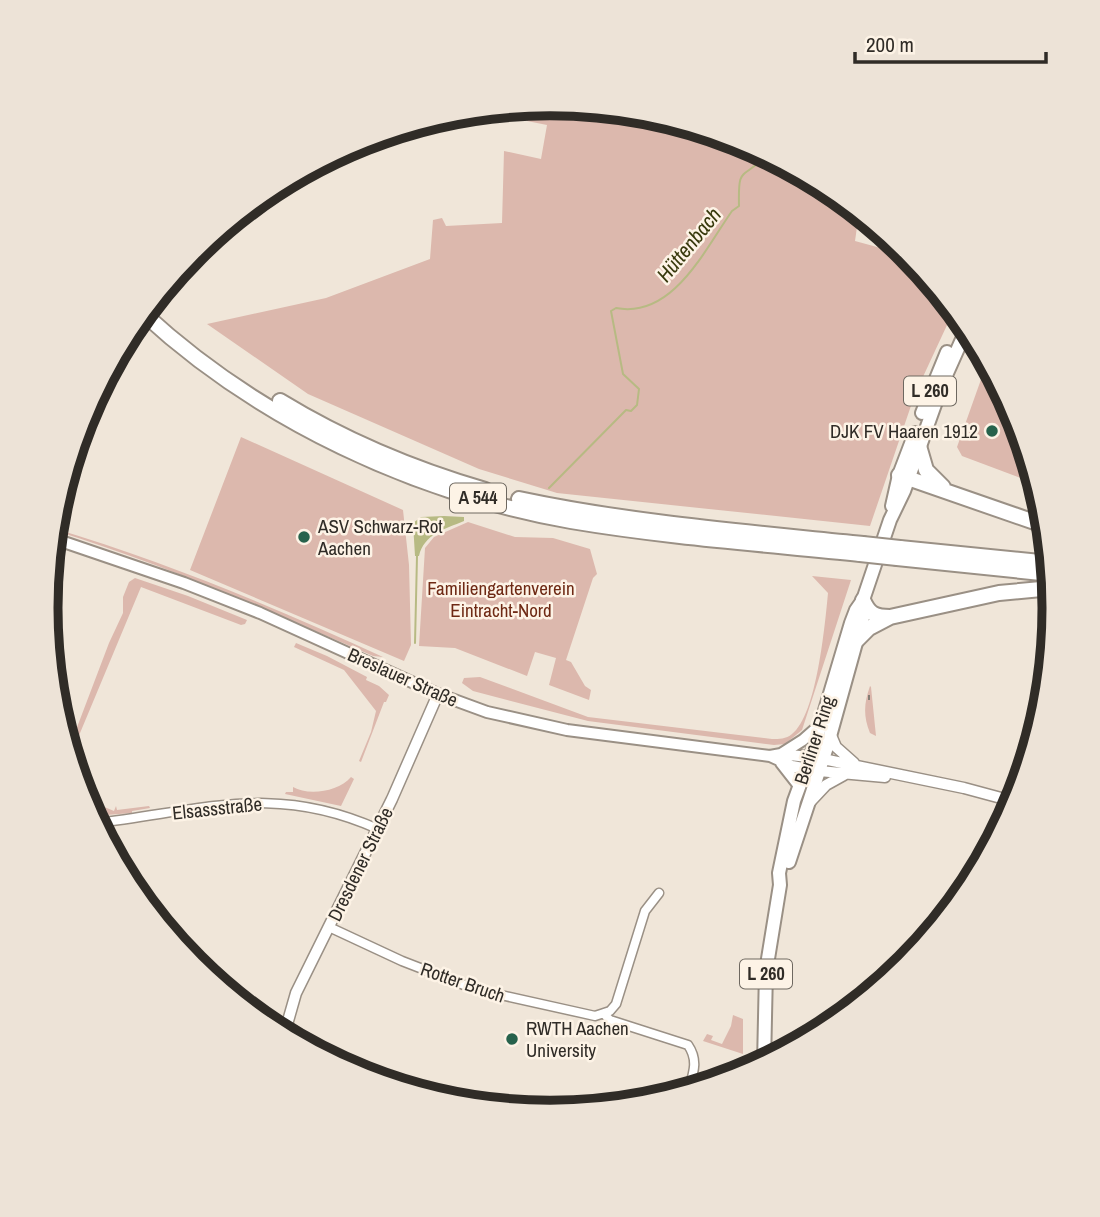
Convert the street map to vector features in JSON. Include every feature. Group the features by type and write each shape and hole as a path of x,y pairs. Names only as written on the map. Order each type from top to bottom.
{"highway":[{"name":"A 544","path":"157,312 204,351 296,411 340,435 446,478 504,496 573,510 861,549"},
{"name":"A 544","path":"151,320 247,393 292,420 336,444 441,488 570,520 899,553 1041,573"},
{"path":"919,446 926,470 947,490"},
{"path":"904,476 1035,522"},
{"name":"A 544","path":"899,553 1040,562"},
{"path":"863,600 877,617 890,617 999,593 1041,589"},
{"path":"857,640 869,628 890,617"}],"main road":[{"name":"Berliner Ring","path":"825,729 851,623 863,600 935,377 956,331"},
{"name":"Berliner Ring","path":"904,476 962,340"},
{"name":"Breslauer Straße","path":"62,542 184,583 438,694 487,712 567,730 814,764"},
{"name":"Berliner Ring","path":"780,885 786,876 825,729 857,640 864,614 863,600"},
{"path":"799,786 777,757 825,729"},
{"name":"Berliner Ring","path":"764,1052 766,971 780,885 779,873 799,786 814,764"}],"street":[{"name":"Dresdener Straße","path":"287,1024 296,993 378,829 438,694"},
{"path":"825,729 838,750 858,765"},
{"path":"814,764 858,765 1004,799"},
{"path":"814,764 845,774 918,779"},
{"path":"805,808 821,790 845,774"},
{"name":"Elsassstraße","path":"107,821 229,803 258,802 314,807 378,829"},
{"path":"604,1014 616,1004 645,911 659,893"},
{"name":"Rotter Bruch","path":"329,927 402,961 464,985 580,1013 595,1016 604,1014 610,1020 688,1045 695,1062 691,1080"}],"green space":[{"path":"550,116 614,120 677,133 738,154 796,182 850,218 857,224 855,241 887,250 920,284 949,321 915,394 870,526 557,493 479,469 308,394 207,324 326,298 430,259 433,220 442,218 446,226 502,223 504,151 541,159 547,125 527,121 527,117"},
{"name":"DJK FV Haaren 1912","path":"983,375 1005,420 1025,479 962,456 957,447"},
{"name":"ASV Schwarz-Rot Aachen","path":"241,437 403,510 409,565 411,645 404,661 190,570"},
{"name":"Familiengartenverein Eintracht-Nord","path":"468,522 515,537 553,538 590,549 597,574 593,578 566,660 571,662 585,686 591,690 589,700 549,685 556,658 535,652 527,676 455,648 419,646 425,548 434,537"},
{"path":"64,532 221,587 383,657 373,656 175,573"},
{"path":"812,576 851,580 802,730 785,744 774,745 588,721 473,691 462,683 464,678 480,677 588,717 772,739 785,738 801,724 814,689 818,668 828,593"},
{"path":"135,578 247,620 241,625 141,587 77,741 74,734 123,613 123,597 129,582"},
{"path":"296,643 327,656 367,677 366,680 389,695 361,762 359,761 376,711 344,670 294,647"},
{"path":"870,686 876,736 870,733 865,715"},
{"path":"351,777 354,779 341,806 285,794 293,792 293,787 315,792 331,789"},
{"path":"99,805 114,811 116,806 117,810 150,808 132,813 104,815"},
{"path":"733,1015 743,1019 743,1054 703,1041 707,1034 713,1036 711,1040 722,1044"}],"shaded area":[{"path":"421,517 464,517 464,521 430,537 419,556 415,556 413,523"}],"waterway":[{"name":"Hüttenbach","path":"549,488 626,410 631,411 637,405 639,389 623,374 611,311 616,308 636,309 654,303 671,292 685,278 732,211 739,206 739,184 743,174 759,163"},
{"name":"Hüttenbach","path":"415,643 417,556"}],"railway":[{"path":"869,695 869,700"}],"place":[{"name":"DJK FV Haaren 1912","path":"992,431"},
{"name":"ASV Schwarz-Rot Aachen","path":"304,537"},
{"name":"RWTH Aachen University","path":"512,1039"}]}
